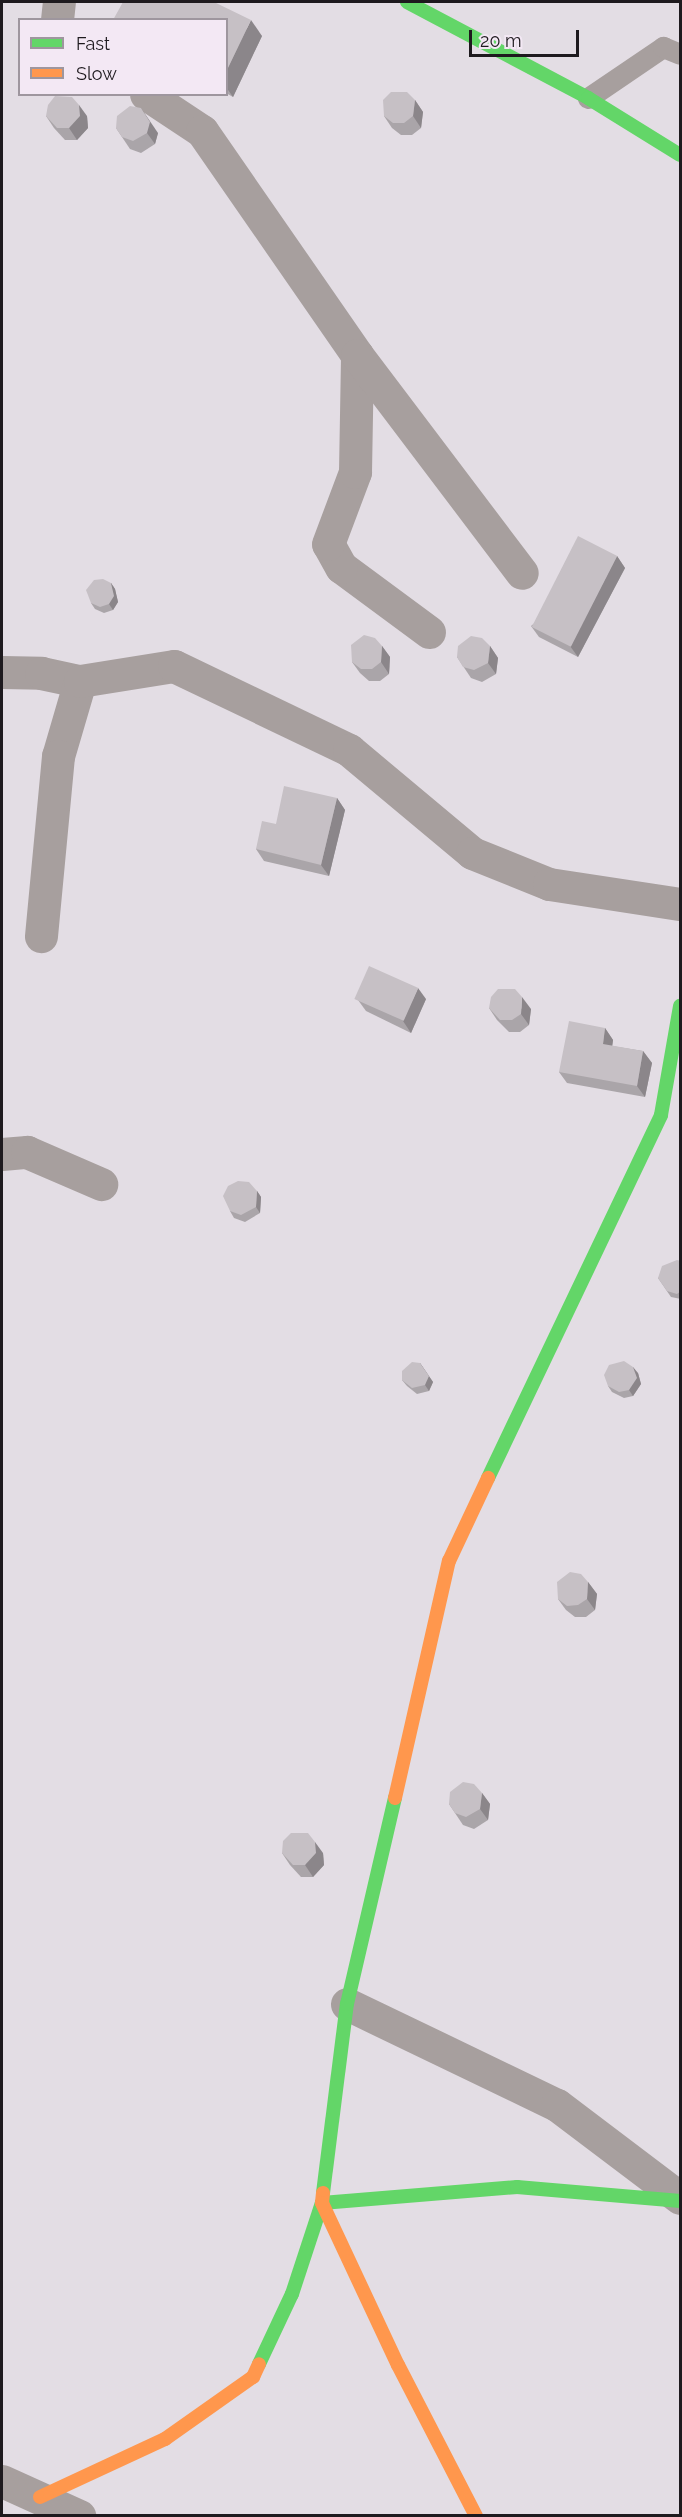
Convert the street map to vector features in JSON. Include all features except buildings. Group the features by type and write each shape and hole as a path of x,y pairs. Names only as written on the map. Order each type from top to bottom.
{"street":[{"path":"57,18 59,2"},
{"path":"407,2 588,98 681,155"},
{"path":"149,96 202,131 357,355 522,573"},
{"path":"357,355 355,472 328,544 341,567 429,632"},
{"path":"2,672 80,681 174,666 349,750 472,853 549,885 681,904"},
{"path":"41,936 58,756 80,681"},
{"path":"40,2497 165,2439 253,2377 292,2294 322,2203 347,2004 449,1561 661,1115 681,1006"},
{"path":"2,1154 27,1152 100,1184"},
{"path":"347,2004 557,2104 681,2200"},
{"path":"322,2203 517,2187 681,2200"},
{"path":"322,2203 398,2365 478,2509"},
{"path":"2,2481 79,2516"}],"lane":[{"path":"588,98 663,47 681,54"}],"traffic: fast":[{"path":"407,2 588,98 680,155"},
{"path":"488,1478 661,1115 680,1006"},
{"path":"323,2193 347,2004 395,1798"},
{"path":"259,2364 292,2294 322,2203 517,2187 680,2201"}],"traffic: slow":[{"path":"395,1798 449,1561 488,1478"},
{"path":"323,2193 322,2203 398,2365 476,2516"},
{"path":"40,2497 165,2439 253,2377 259,2364"}]}
